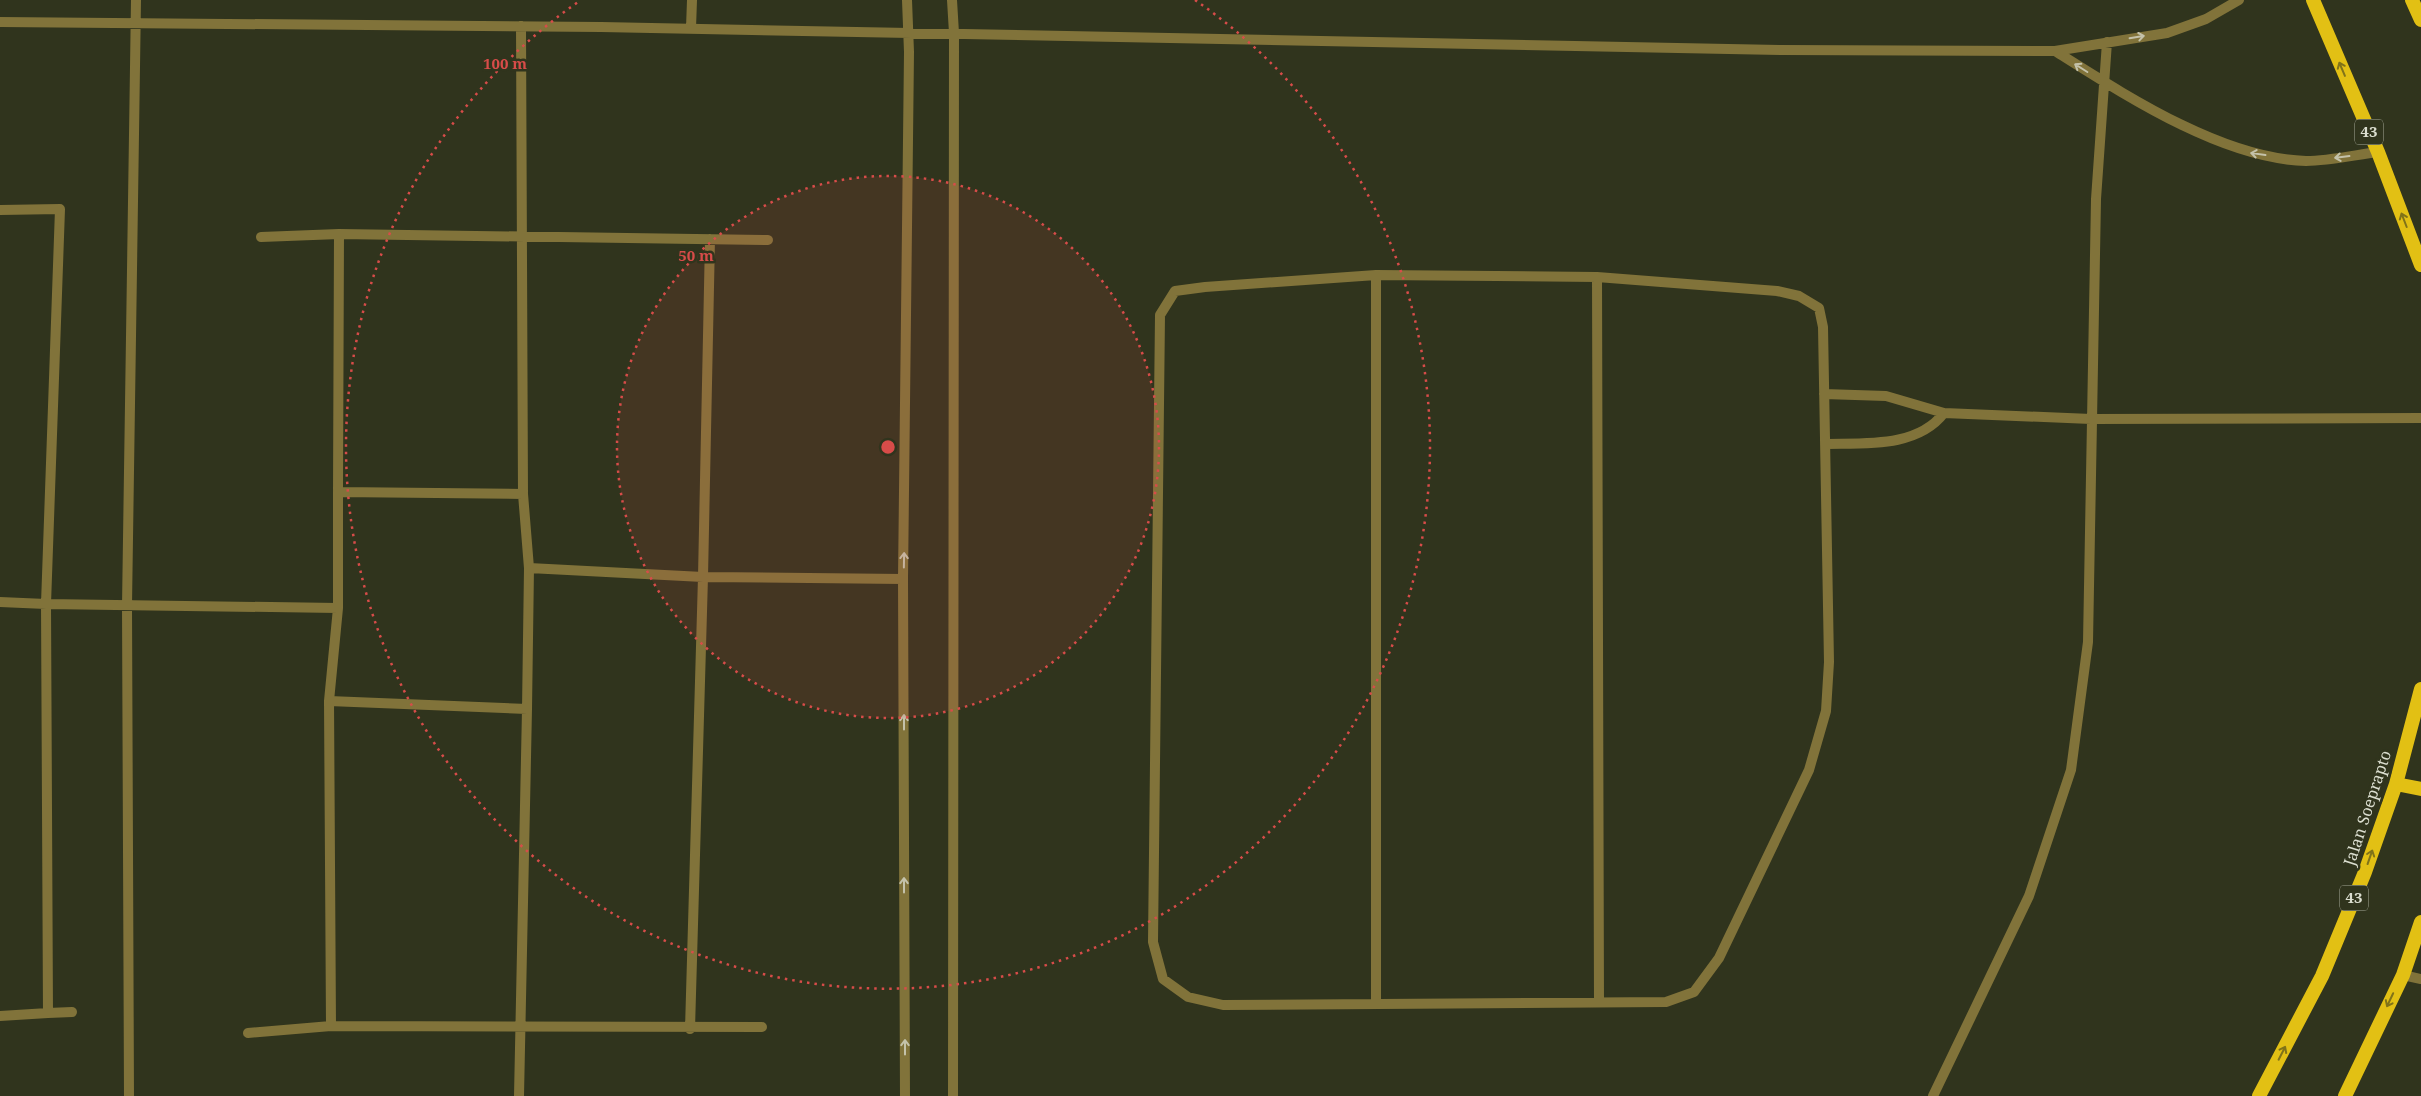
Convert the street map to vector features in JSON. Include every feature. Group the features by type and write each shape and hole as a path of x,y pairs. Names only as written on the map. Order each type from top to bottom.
{"highway":[{"name":"43","path":"2313,0 2378,152 2421,265"},
{"path":"2412,0 2421,20"},
{"name":"Jalan Soeprapto","path":"2259,1096 2322,976 2365,872 2396,784 2421,689"},
{"path":"2396,784 2421,789"},
{"path":"2345,1096 2402,974 2421,922"}],"street":[{"path":"129,1096 127,606 136,0"},
{"path":"691,28 692,0"},
{"path":"905,1096 903,579 907,0"},
{"path":"952,0 954,33 953,1096"},
{"path":"0,22 691,28 1783,50 2055,51 2167,33 2206,19 2239,0"},
{"path":"519,1096 529,568 523,494 521,26"},
{"path":"1933,1096 2029,896 2071,770 2088,642 2096,199 2107,42"},
{"path":"2055,51 2104,82 2185,126 2248,152 2306,161 2378,152"},
{"path":"0,210 60,208 46,604 48,1013"},
{"path":"330,1026 329,701 338,608 339,234"},
{"path":"261,237 339,234 522,235 768,240"},
{"path":"690,1028 703,577 710,239"},
{"path":"1376,275 1376,1003"},
{"path":"1376,275 1597,277 1777,291 1799,296 1819,308 1823,328 1829,662 1826,711 1809,770 1719,958 1694,992 1666,1002 1223,1005 1188,997 1163,979 1153,942 1160,315 1175,291 1205,287 1376,275"},
{"path":"1597,277 1599,1002"},
{"path":"1824,394 1886,396 1944,413 2091,419 2418,418"},
{"path":"1825,444 1891,442 1909,437 1936,422 1944,413"},
{"path":"338,492 523,494"},
{"path":"529,568 703,577 903,579"},
{"path":"0,602 127,606 338,608"},
{"path":"329,701 527,709"},
{"path":"2402,974 2421,979"},
{"path":"0,1016 72,1012"},
{"path":"248,1033 330,1026 762,1027"}]}
